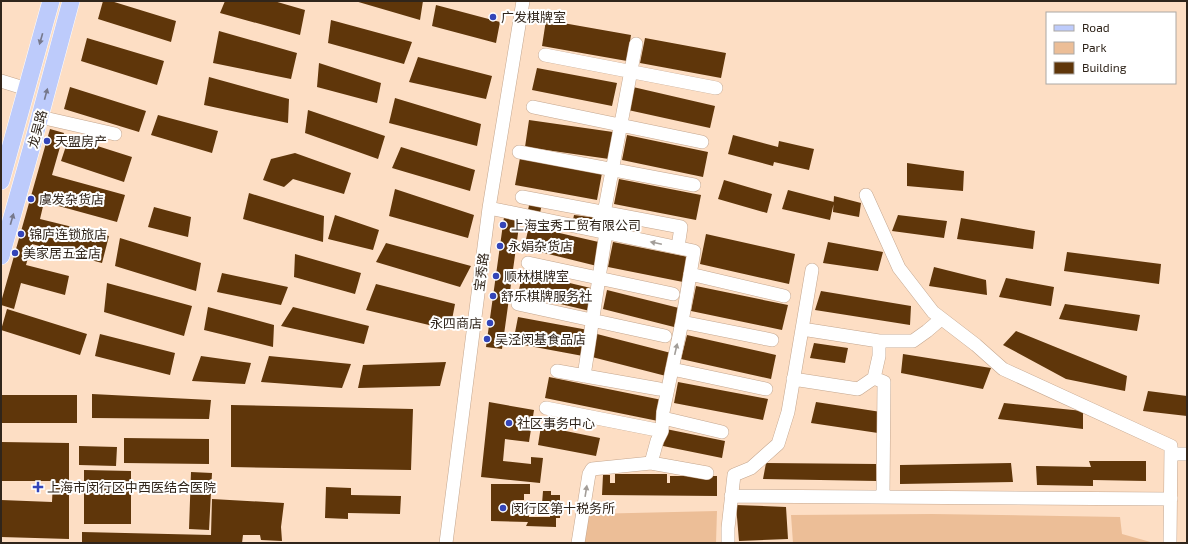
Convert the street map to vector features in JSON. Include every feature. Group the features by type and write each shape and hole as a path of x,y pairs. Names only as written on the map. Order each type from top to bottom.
{"main road":[{"name":"龙吴路","path":"1,181 51,1"},
{"name":"龙吴路","path":"1,256 71,1"}],"street":[{"name":"宝秀路","path":"446,543 489,208 522,1"},
{"path":"584,376 598,278 602,231 601,215 605,208 636,44"},
{"path":"544,56 716,88"},
{"path":"1,81 27,89"},
{"path":"533,107 702,142"},
{"path":"40,117 115,134"},
{"path":"519,152 694,186"},
{"path":"866,195 899,268 933,312 941,319 976,345 1003,369 1171,446 1170,543"},
{"path":"522,197 681,227 678,247"},
{"path":"489,208 694,251 662,424 651,464"},
{"path":"528,263 672,294"},
{"path":"728,543 728,528 734,475 751,468 778,444 788,412 812,270"},
{"path":"690,274 784,296"},
{"path":"518,304 665,336"},
{"path":"802,329 879,341 913,341 941,319"},
{"path":"682,322 772,340"},
{"path":"793,379 858,389 874,378 879,356 879,341"},
{"path":"672,369 766,389"},
{"path":"557,371 659,389"},
{"path":"874,378 884,382 883,497"},
{"path":"546,408 722,432"},
{"path":"1171,454 1187,454"},
{"path":"578,543 589,474 592,469 651,464 707,473"},
{"path":"731,496 1171,499"}],"green space":[{"path":"717,511 716,543 584,543 589,514"},
{"path":"932,514 1120,517 1122,534 1154,543 793,543 791,515"}],"building":[{"path":"103,1 111,1 176,21 171,42 98,19"},
{"path":"225,1 274,1 305,10 300,35 220,13"},
{"path":"355,1 423,1 420,20"},
{"path":"436,5 500,22 496,43 432,26"},
{"path":"331,20 412,42 404,64 328,43"},
{"path":"546,20 631,35 627,61 542,46"},
{"path":"219,31 297,53 291,79 213,63"},
{"path":"87,38 164,61 157,85 81,61"},
{"path":"645,38 726,53 721,78 640,63"},
{"path":"418,57 492,76 486,99 409,82"},
{"path":"319,63 381,83 377,103 317,87"},
{"path":"537,68 617,83 612,106 532,90"},
{"path":"209,77 289,99 288,123 204,105"},
{"path":"70,87 146,111 139,132 64,109"},
{"path":"633,87 715,106 710,128 628,110"},
{"path":"395,98 481,124 477,146 389,123"},
{"path":"308,110 385,136 378,159 305,133"},
{"path":"158,115 218,131 212,153 151,135"},
{"path":"529,120 613,132 609,159 525,147"},
{"path":"50,129 64,133 52,175 125,195 117,222 44,202 40,219 109,236 102,263 32,244 26,265 69,276 65,295 21,283 14,309 1,305 1,302"},
{"path":"627,135 708,152 703,177 622,160"},
{"path":"733,135 778,147 779,141 814,149 809,170 774,162 773,166 728,154"},
{"path":"69,137 132,157 124,182 61,161"},
{"path":"401,147 475,170 470,191 392,168"},
{"path":"295,153 351,173 344,194 293,179 284,187 263,180 271,159"},
{"path":"520,158 602,173 597,200 515,185"},
{"path":"907,163 964,171 963,191 907,186"},
{"path":"619,179 701,195 696,220 614,204"},
{"path":"724,180 772,194 767,213 718,199"},
{"path":"395,189 474,215 468,238 389,216"},
{"path":"788,190 834,202 830,220 782,209"},
{"path":"249,193 324,216 323,242 243,219"},
{"path":"834,196 861,203 859,217 833,212"},
{"path":"530,201 542,204 540,213 528,210"},
{"path":"154,207 191,217 188,237 148,227"},
{"path":"591,213 595,214 593,221 588,223 573,220 574,215 590,217"},
{"path":"335,215 379,230 373,250 328,239"},
{"path":"898,215 947,221 944,238 892,231"},
{"path":"504,217 520,219 502,349 486,347"},
{"path":"961,218 1035,231 1033,249 957,239"},
{"path":"529,226 603,243 597,266 524,248"},
{"path":"706,234 795,254 789,284 700,264"},
{"path":"120,238 201,263 196,291 115,266"},
{"path":"613,242 688,257 683,282 608,267"},
{"path":"828,242 883,252 878,271 823,263"},
{"path":"386,243 471,266 460,287 376,262"},
{"path":"1067,252 1161,264 1159,284 1064,271"},
{"path":"295,254 361,273 355,294 294,277"},
{"path":"934,267 986,280 987,295 929,286"},
{"path":"523,272 595,289 590,311 518,294"},
{"path":"222,273 288,287 281,305 217,292"},
{"path":"1006,278 1054,287 1051,306 999,297"},
{"path":"107,283 192,306 184,336 104,312"},
{"path":"376,284 455,304 450,330 366,310"},
{"path":"696,286 788,305 782,330 691,311"},
{"path":"607,290 679,308 674,327 603,309"},
{"path":"821,291 911,306 910,325 815,310"},
{"path":"1065,304 1140,315 1137,331 1059,319"},
{"path":"208,307 274,325 273,347 204,330"},
{"path":"293,307 369,326 364,344 281,326"},
{"path":"7,309 87,334 80,355 1,330"},
{"path":"518,317 588,330 583,356 513,343"},
{"path":"1016,331 1127,376 1125,391 1066,379 1003,345"},
{"path":"100,334 175,353 170,375 95,356"},
{"path":"597,334 671,353 666,376 592,357"},
{"path":"687,335 776,355 771,379 681,359"},
{"path":"814,343 848,348 845,363 810,358"},
{"path":"903,354 991,368 983,389 901,373"},
{"path":"201,356 251,363 245,384 192,381"},
{"path":"269,356 351,364 342,388 261,382"},
{"path":"446,362 440,386 358,388 363,365"},
{"path":"549,377 662,400 658,421 545,398"},
{"path":"678,382 768,399 763,420 674,403"},
{"path":"1148,391 1187,396 1187,416 1143,411"},
{"path":"92,394 211,400 209,419 92,418"},
{"path":"1,395 77,395 77,423 1,423"},
{"path":"489,402 534,410 529,442 505,439 503,461 531,464 531,457 543,458 540,483 481,477"},
{"path":"816,402 881,412 878,433 811,423"},
{"path":"1004,403 1083,411 1083,429 998,419"},
{"path":"231,405 413,409 411,470 231,467"},
{"path":"541,426 600,438 596,456 538,445"},
{"path":"666,429 725,441 722,458 663,446"},
{"path":"124,438 209,439 209,464 124,463"},
{"path":"1,442 69,443 69,539 1,537 1,500 52,502 53,481 1,481"},
{"path":"79,446 117,447 116,466 79,465"},
{"path":"1089,461 1146,461 1146,481 1093,480 1093,486 1037,485 1036,466 1091,467"},
{"path":"766,463 876,464 877,481 763,479"},
{"path":"1011,463 1013,482 900,484 900,465"},
{"path":"84,470 131,471 131,524 84,524"},
{"path":"191,472 212,473 209,530 189,529"},
{"path":"615,474 667,474 667,483 670,483 670,476 717,476 717,496 602,495 603,475 610,475 610,483 615,483"},
{"name":"闵行区第十税务所","path":"491,484 530,484 530,494 524,494 524,500 514,500 514,511 529,511 529,517 550,517 550,504 542,504 543,491 551,491 551,495 560,495 560,518 556,518 556,527 526,526 528,522 491,521"},
{"path":"326,487 351,488 351,495 401,496 400,514 348,513 348,519 325,518"},
{"path":"212,499 284,503 281,527 282,541 261,540 260,535 243,535 242,543 82,543 82,532 211,535"},
{"path":"736,505 786,507 788,539 739,541"}],"place":[{"name":"广发棋牌室","path":"493,17"},
{"name":"天盟房产","path":"47,141"},
{"name":"虞发杂货店","path":"31,199"},
{"name":"上海宝秀工贸有限公司","path":"503,225"},
{"name":"锦庐连锁旅店","path":"21,234"},
{"name":"永娟杂货店","path":"500,246"},
{"name":"美家居五金店","path":"15,253"},
{"name":"顺林棋牌室","path":"496,276"},
{"name":"舒乐棋牌服务社","path":"493,296"},
{"name":"永四商店","path":"490,323"},
{"name":"吴泾闵基食品店","path":"487,339"},
{"name":"社区事务中心","path":"509,423"},
{"name":"上海市闵行区中西医结合医院","path":"38,487"},
{"name":"闵行区第十税务所","path":"503,508"}]}
